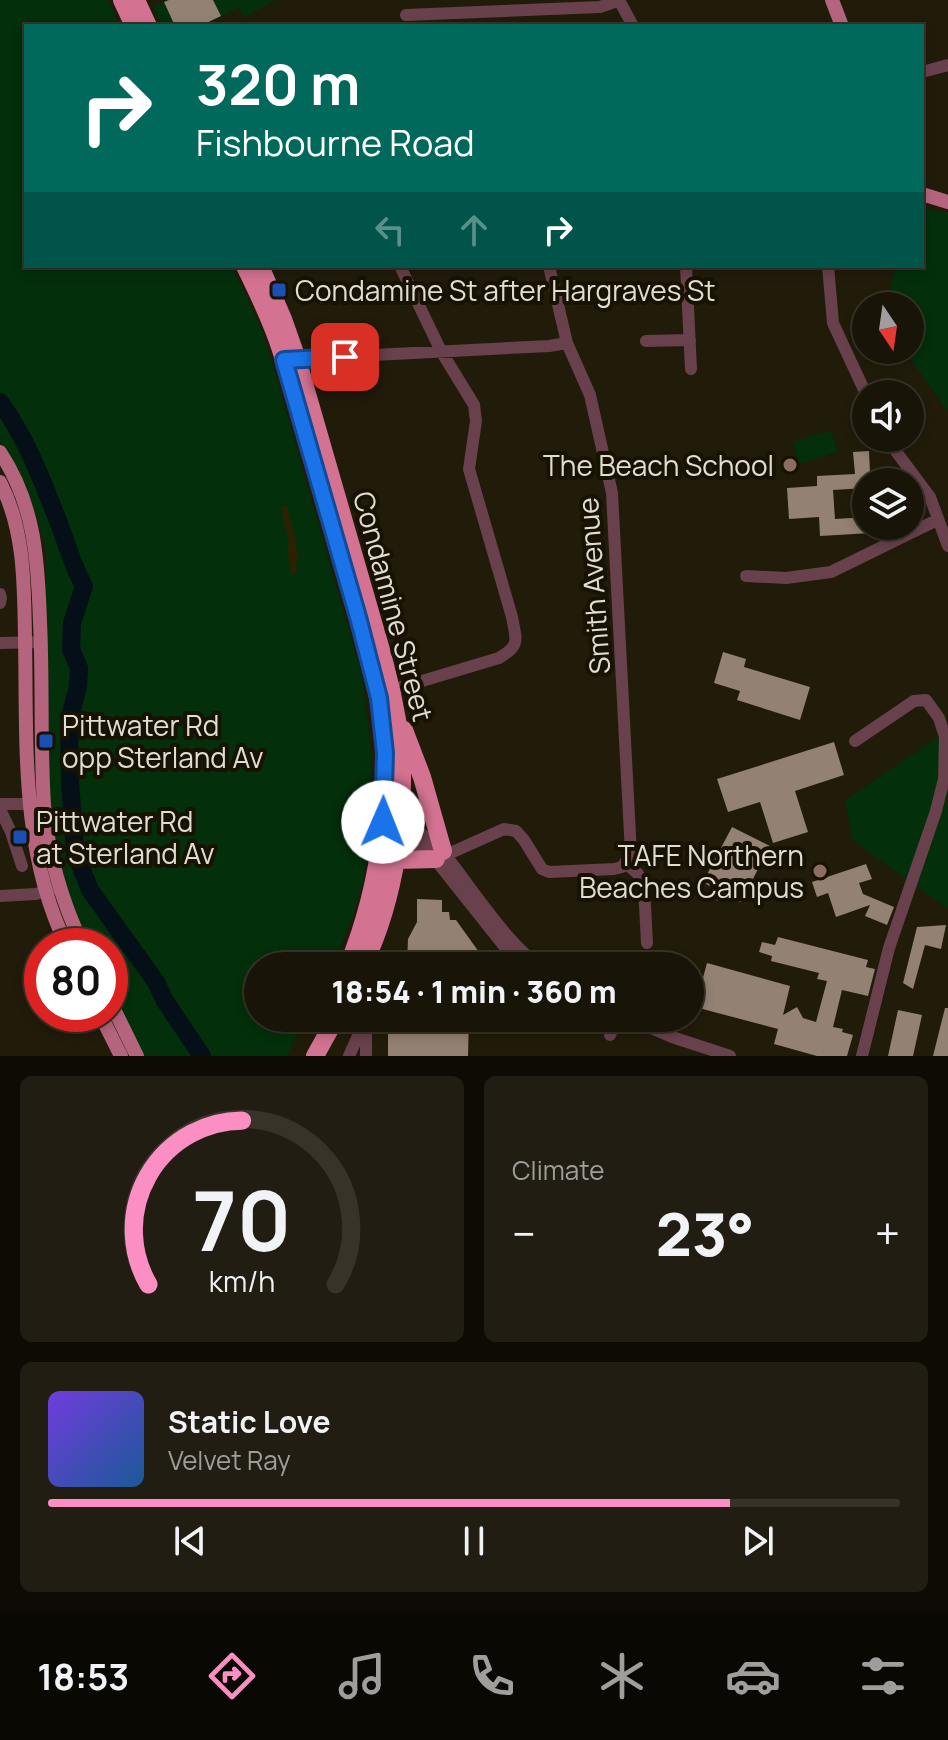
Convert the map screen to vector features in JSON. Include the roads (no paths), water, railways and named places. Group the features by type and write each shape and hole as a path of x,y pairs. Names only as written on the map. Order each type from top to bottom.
{"highway":[{"path":"122,0 133,24"},
{"path":"136,0 147,24"},
{"name":"Condamine Street","path":"246,268 291,360 392,690 396,713 401,760 391,830 353,952"},
{"name":"Condamine Street","path":"261,268 283,319 379,698 396,860 384,910 368,952"},
{"path":"396,713 409,739 442,855 396,860"},
{"path":"303,1056 316,1032"},
{"path":"315,1056 328,1032"}],"main road":[{"path":"832,0 841,24"},
{"path":"924,195 948,202"},
{"path":"0,452 18,483 37,555 41,642 37,804"},
{"path":"0,482 11,507 19,539 37,804 47,834 53,889 63,928"},
{"path":"53,889 74,928"},
{"path":"109,1032 121,1056"},
{"path":"125,1032 137,1056"}],"street":[{"path":"406,15 497,17 600,7 620,0 632,24"},
{"path":"924,71 948,65"},
{"path":"392,690 499,658 512,651 517,641 469,469 476,421 474,405 441,351 401,268"},
{"name":"Smith Avenue","path":"549,268 567,343 590,395 612,493 631,844 631,854 626,863"},
{"path":"686,268 691,369"},
{"path":"828,268 833,323 859,380"},
{"path":"646,341 690,340"},
{"path":"291,360 567,343"},
{"path":"896,452 930,497 948,546"},
{"path":"746,576 786,578 831,572 937,520"},
{"path":"0,594 0,603"},
{"path":"0,643 41,642"},
{"path":"855,741 914,701 926,700 939,718 945,737 944,779 889,948 862,1056"},
{"path":"22,866 0,807 37,804"},
{"path":"442,855 504,829 516,831 542,869 549,872 614,869 626,863 638,874 644,887 647,943"},
{"path":"391,830 427,837 524,952"},
{"path":"442,855 509,952"},
{"path":"0,896 36,894 53,889"},
{"path":"349,1056 360,1032"},
{"path":"366,1032 366,1056"},
{"path":"660,1032 730,1056"}],"waterway":[{"path":"0,402 33,459 84,586 72,623 71,649 79,668 78,687 69,720 75,852 90,890 156,982 202,1056"}],"place":[{"name":"Condamine St after Hargraves St","path":"279,290"},
{"name":"The Beach School","path":"790,465"},
{"name":"Pittwater Rd opp Sterland Av","path":"46,741"},
{"name":"Pittwater Rd at Sterland Av","path":"20,837"},
{"name":"TAFE Northern Beaches Campus","path":"820,871"}]}
